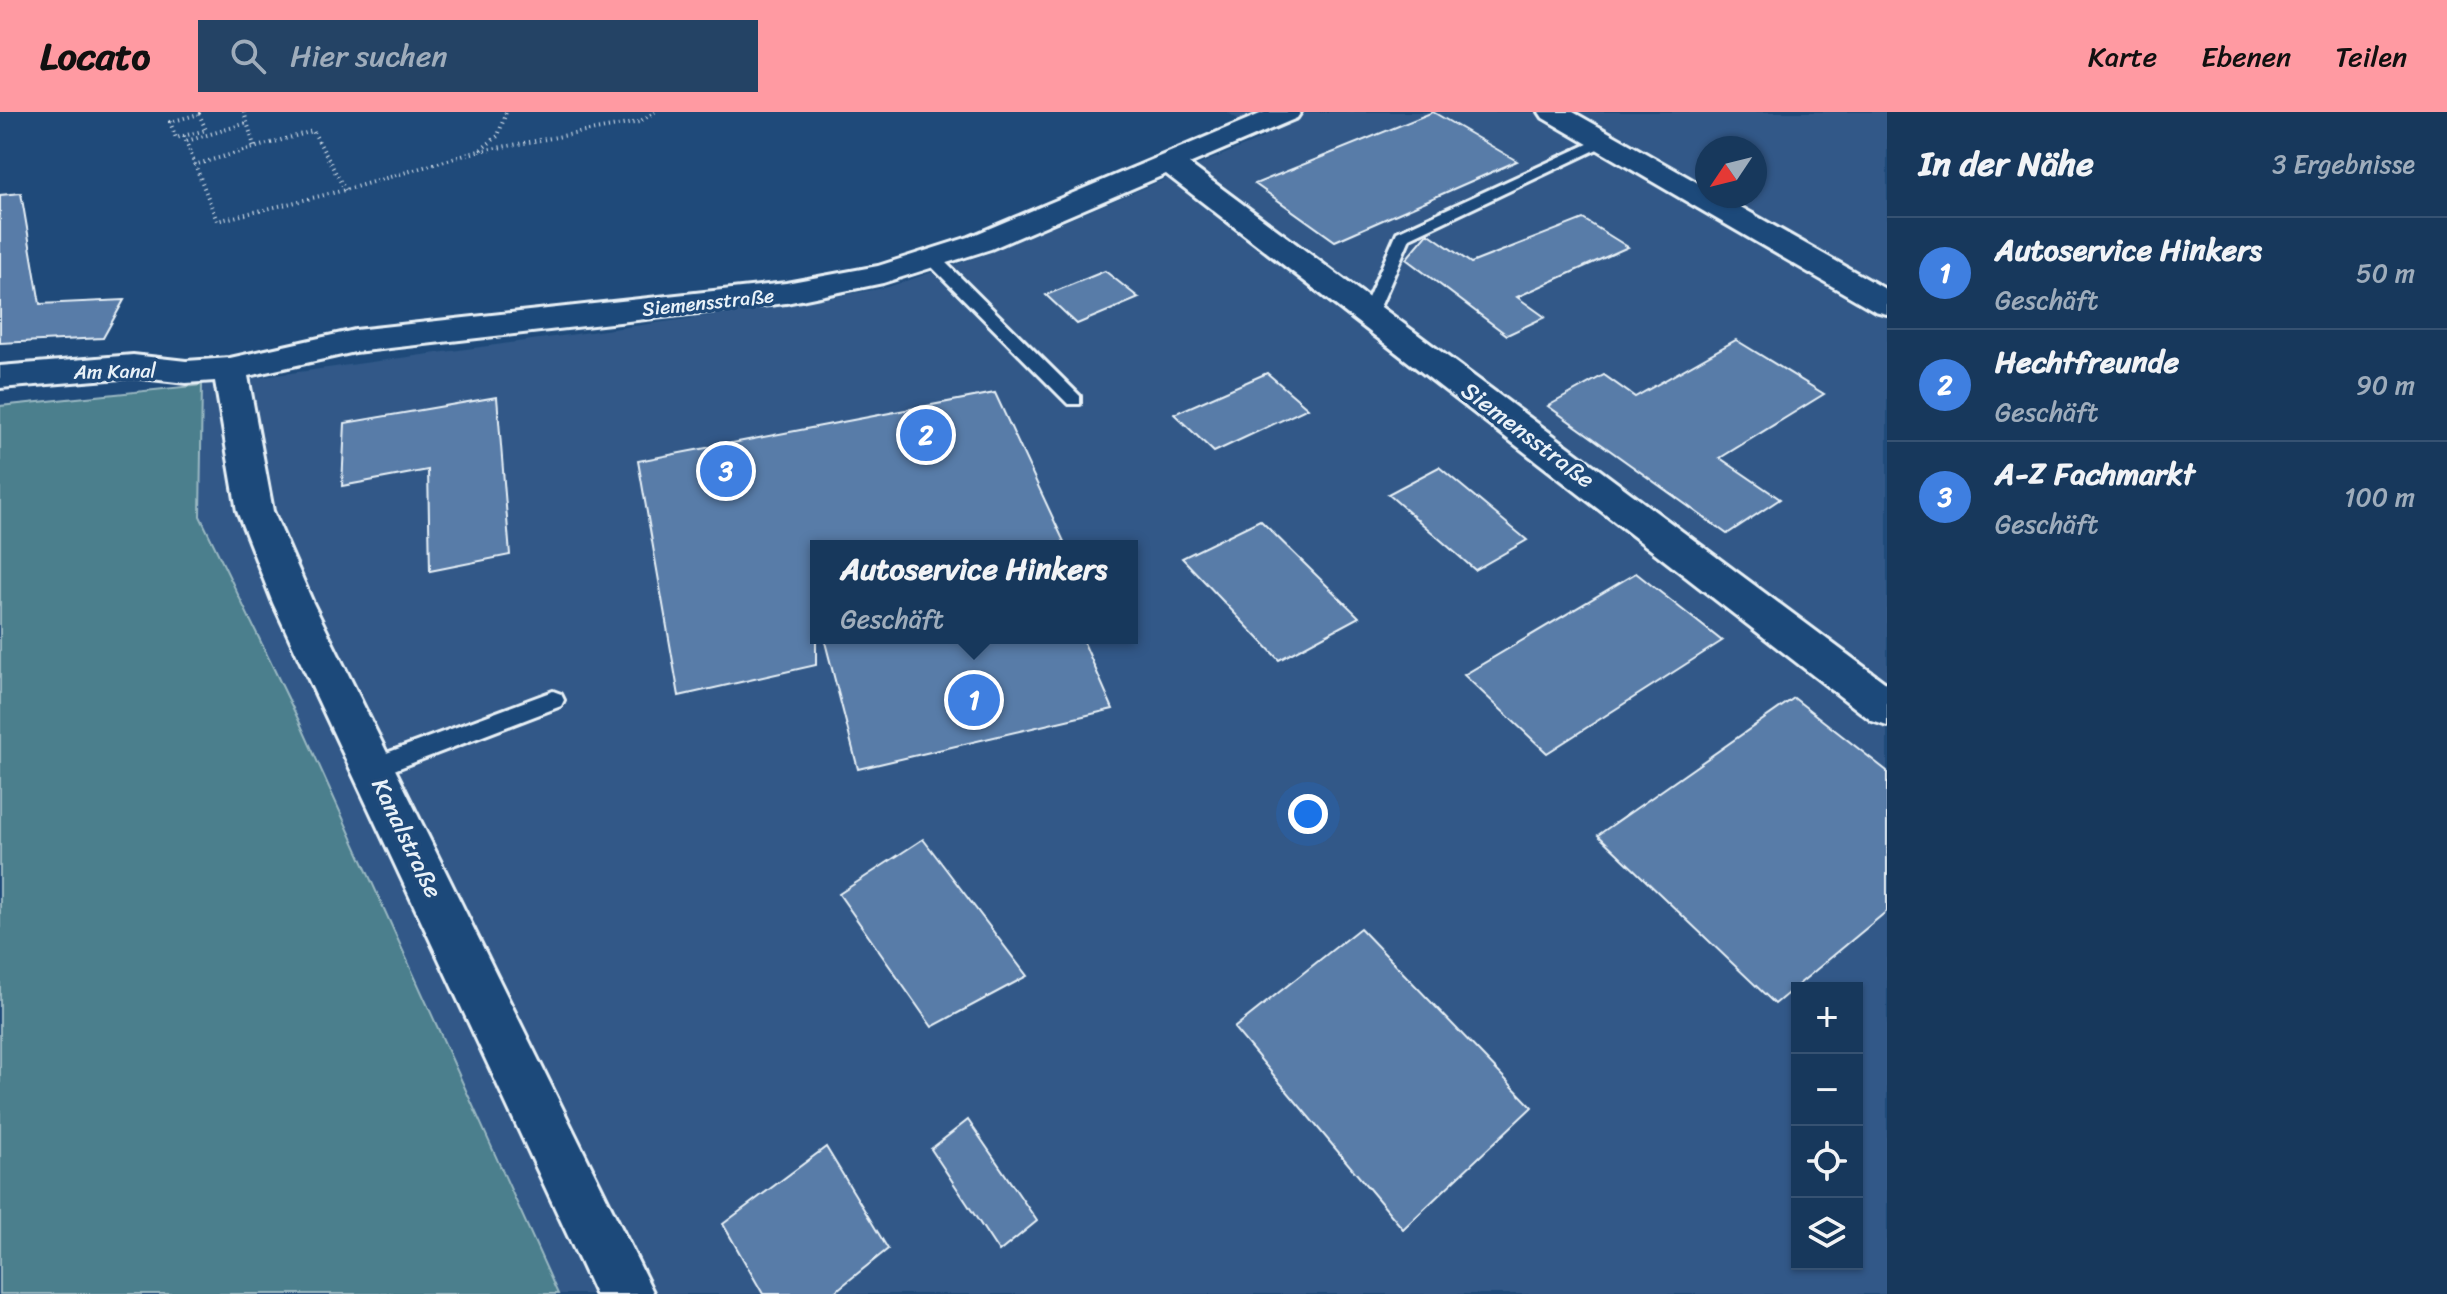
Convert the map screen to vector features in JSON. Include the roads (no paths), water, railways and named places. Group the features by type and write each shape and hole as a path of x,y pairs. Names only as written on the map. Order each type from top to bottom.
{"street":[{"name":"Siemensstraße","path":"230,369 355,341 786,293 883,274 980,243 1288,112"},
{"path":"1553,112 1887,304"},
{"name":"Siemensstraße","path":"1168,162 1887,708"},
{"name":"Am Kanal","path":"0,377 133,366 186,372 230,369"},
{"name":"Kanalstraße","path":"230,369 255,511 293,603 625,1294"}],"lane":[{"path":"1369,314 1403,235 1603,141"},
{"path":"932,258 1074,400"},
{"path":"373,768 553,700"}],"place":[{"name":"Hechtfreunde","path":"926,435"},
{"name":"A-Z Fachmarkt","path":"726,471"},
{"name":"Autoservice Hinkers","path":"974,700"}]}
